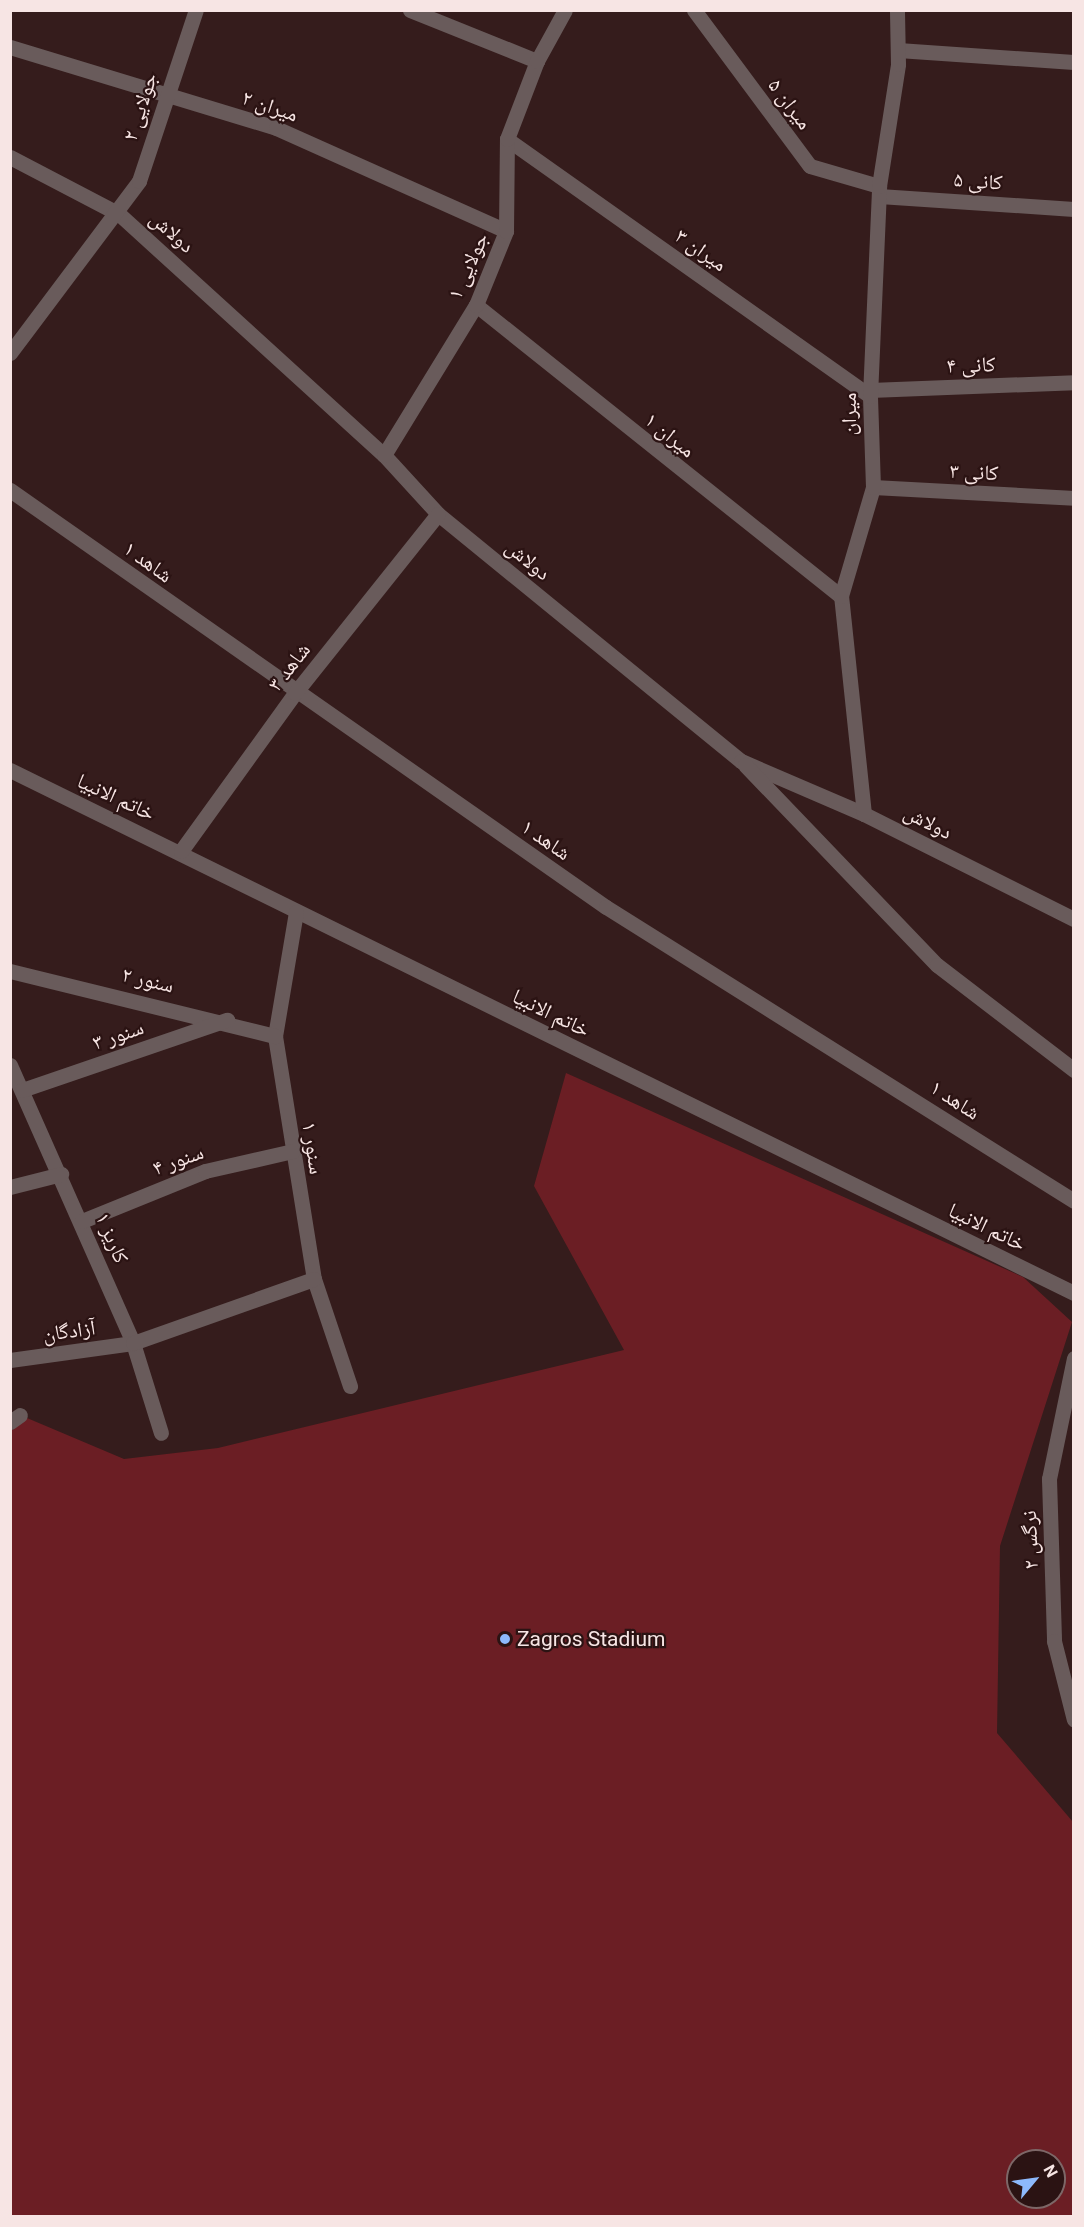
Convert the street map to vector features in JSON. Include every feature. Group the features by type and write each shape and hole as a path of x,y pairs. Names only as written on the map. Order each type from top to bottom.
{"street":[{"name":"جولایی ۲","path":"10,353 119,214 139,181 166,94 196,10"},
{"path":"410,10 537,61"},
{"name":"جولایی ۱","path":"384,454 476,305 506,231 507,139 537,61 565,10"},
{"name":"میران ۵","path":"694,10 810,166 879,191"},
{"name":"میران","path":"864,814 841,596 873,487 870,393 879,191 898,50 897,10"},
{"name":"میران ۲","path":"10,47 276,128 506,231"},
{"path":"898,50 1074,62"},
{"name":"میران ۳","path":"507,139 870,393"},
{"name":"دولاش","path":"10,157 119,214 384,454 438,514 741,761 864,814 1074,919"},
{"name":"کانی ۵","path":"879,191 1074,209"},
{"name":"میران ۱","path":"476,305 841,596"},
{"name":"کانی ۴","path":"870,393 1074,382"},
{"name":"کانی ۳","path":"873,487 1074,498"},
{"name":"شاهد ۱","path":"10,490 295,693 606,907 1074,1201"},
{"name":"شاهد ۳","path":"181,851 295,693 438,514"},
{"path":"741,761 937,965 1074,1070"},
{"name":"خاتم الانبیا","path":"10,770 181,851 296,912 1074,1293"},
{"name":"سنور ۱","path":"296,912 274,1036 314,1279 350,1386"},
{"name":"سنور ۲","path":"10,971 227,1020 274,1036"},
{"name":"سنور ۳","path":"22,1090 227,1020"},
{"name":"کاریز ۱","path":"10,1065 82,1221 133,1343 161,1433"},
{"name":"سنور ۴","path":"82,1221 205,1171 293,1151"},
{"path":"10,1187 61,1174"},
{"name":"آزادگان","path":"10,1360 133,1343 314,1279"},
{"name":"نرگس ۲","path":"1074,1358 1049,1479 1054,1641 1071,1698 1074,1720"}],"shaded area":[{"name":"Zagros Stadium","path":"566,1073 1023,1277 1072,1322 1000,1546 997,1733 1073,1822 1073,2216 11,2216 11,1431 27,1418 124,1459 218,1448 624,1350 534,1186"}],"place":[{"name":"Zagros Stadium","path":"505,1639"}]}
